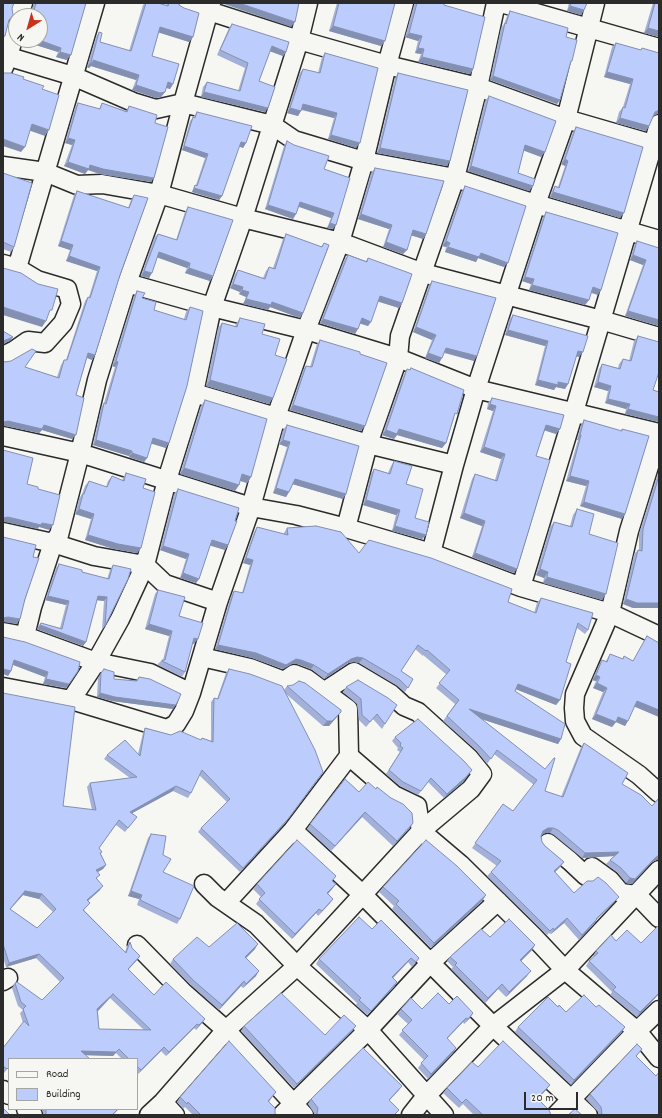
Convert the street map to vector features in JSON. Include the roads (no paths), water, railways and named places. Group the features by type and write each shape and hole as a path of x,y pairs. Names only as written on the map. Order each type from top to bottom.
{"street":[{"path":"3,356 16,350 28,341 45,343 63,323 71,304 66,289 37,280 10,266 45,172 95,3"},
{"path":"184,3 210,7 299,40 387,65 478,87 566,119 656,145"},
{"path":"71,700 96,662 120,619 145,565 167,480 194,393 212,307 243,218 299,40 308,3"},
{"path":"3,687 71,700 167,729 176,724 184,711 191,693 218,602 251,507 276,417 306,330 340,242 364,161 387,65 404,3"},
{"path":"346,528 368,444 398,358 400,336 455,178 478,87 496,3"},
{"path":"501,3 659,48"},
{"path":"431,553 476,389 536,204 566,119 595,3"},
{"path":"25,636 32,607 53,543 59,536 97,380 127,283 159,194 210,7"},
{"path":"9,48 5,60 73,76 133,102 156,109 183,103 272,125 294,140 364,161 455,178 536,204 659,240"},
{"path":"521,587 628,231 656,145 659,124"},
{"path":"3,166 45,172 78,185 102,184 159,194 243,218 340,242 423,273 601,320 659,337"},
{"path":"127,283 212,307 306,330 398,358 476,389 659,433 629,531 610,613 575,694 575,721 583,736 639,775 659,793"},
{"path":"194,393 368,444 454,465"},
{"path":"3,436 80,453 251,507 296,515 431,553 521,587 610,613 659,636"},
{"path":"3,532 53,543 94,556 145,565 165,584 218,602"},
{"path":"3,632 25,636 96,662 150,673 191,693"},
{"path":"202,657 250,668 284,681 294,674 307,678 348,709 349,756 292,830 226,903"},
{"path":"149,1115 226,1030 297,966 421,831 471,789 482,774 469,758 418,712 404,706 391,694 354,672 325,691"},
{"path":"349,756 394,795 417,806 421,831 460,864 565,970 637,1031 659,1058"},
{"path":"292,830 362,894 493,1026 588,1115"},
{"path":"548,844 586,876 592,867 610,880 621,893 637,895 659,918"},
{"path":"410,1115 426,1096 493,1026 565,970 659,870"},
{"path":"204,884 217,897 256,924 297,966 368,1030 444,1115"},
{"path":"137,945 184,993 226,1030 293,1112 431,962 498,901"},
{"path":"556,1115 659,1010"},
{"path":"162,1102 175,1115"}]}
